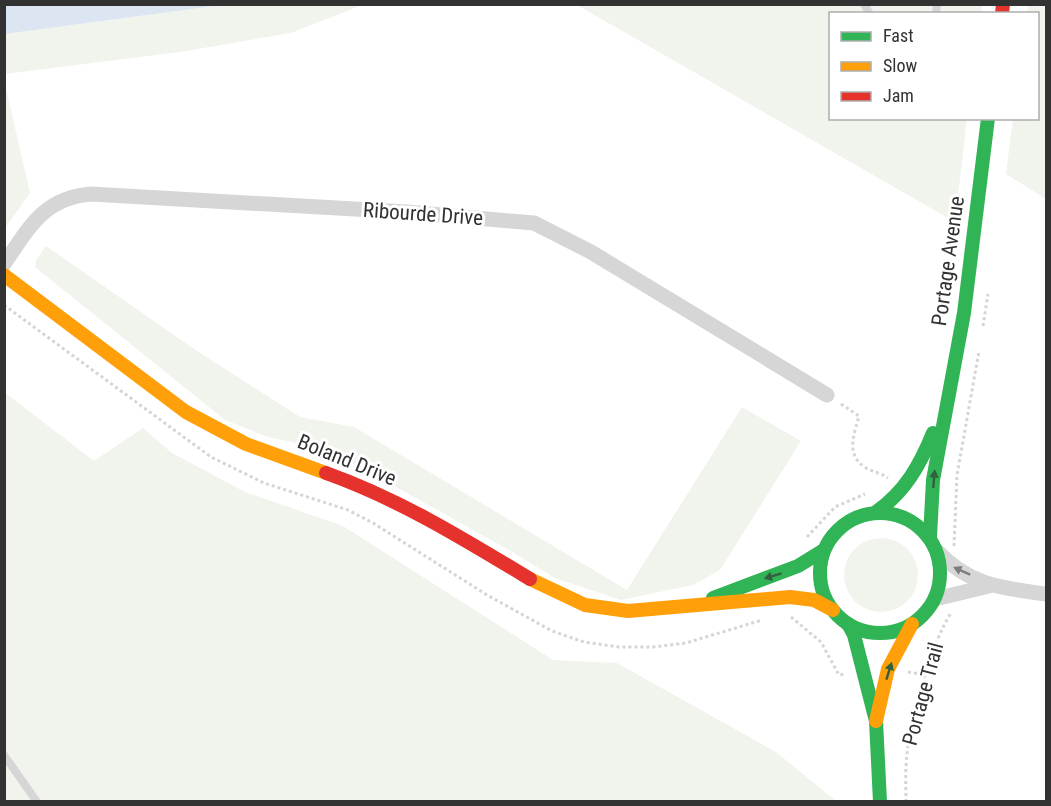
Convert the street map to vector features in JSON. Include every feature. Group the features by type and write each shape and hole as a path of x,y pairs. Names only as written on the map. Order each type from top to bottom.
{"main road":[{"name":"Portage Avenue","path":"930,537 930,514 944,407 964,314 988,120"},
{"name":"Boland Drive","path":"4,275 186,412 211,428 246,444 365,487 436,522 546,589 585,605 628,611 790,597 814,600 833,610"},
{"name":"Portage Avenue","path":"876,512 895,501 908,485 944,407"},
{"path":"848,624 864,631 880,633 897,631 912,624 930,609 935,599 940,570 937,551 930,537 915,523 897,514 876,512 860,515 845,523 833,535 824,550 820,565 820,581 825,597 833,610 848,624 854,635 876,721 880,801"},
{"name":"Boland Drive","path":"702,603 734,588 787,572 809,562 824,550"},
{"path":"876,721 888,669 912,624"}],"street":[{"name":"Ribourde Drive","path":"4,264 34,221 49,207 61,200 91,194 407,212 534,223 591,252 827,395"},
{"path":"937,551 952,567 989,586 1047,594"},
{"path":"935,599 989,586"}],"lane":[{"path":"4,755 37,801"}],"path":[{"path":"4,305 211,457 264,483 348,510 373,523 487,595 552,631 584,642 619,647 653,647 686,643 770,619"},
{"path":"827,395 859,416 851,447 856,459 865,467 897,482"},
{"path":"802,542 835,507 869,493"},
{"path":"790,616 791,606"},
{"name":"Portage Trail","path":"906,801 907,753 925,675 942,627 952,611"},
{"path":"780,618 790,616"},
{"path":"790,616 821,642 839,675 848,674"},
{"path":"901,670 925,675"}],"shaded area":[{"path":"5,4 222,5 5,34"},
{"path":"222,5 362,5 291,33 180,52 5,74 4,34"},
{"path":"577,5 982,5 981,12 829,12 829,120 967,120 955,222"},
{"path":"1028,5 1046,5 1046,199 1006,174 1013,120 1039,120 1039,12 1027,12"},
{"path":"5,84 30,193 4,228"},
{"path":"46,246 194,349 300,417 354,427 627,590 742,407 801,441 720,570 693,585 621,600 555,578 362,468 310,446 268,437 225,420 35,267 36,260"},
{"path":"4,392 94,461 143,428 172,453 245,492 343,526 553,660 617,663 776,752 836,801 5,801"},
{"path":"881,538 895,541 907,549 915,561 918,575 915,589 907,601 895,609 881,612 867,609 855,601 847,589 844,575 847,561 855,549 867,541"}],"traffic: fast":[{"path":"930,537 933,480 964,313 988,120"},
{"path":"876,512 903,487 923,456 933,433"},
{"path":"880,513 903,517 923,530 936,550 940,573 936,596 923,616 903,629 880,633 857,629 837,616 824,596 820,573 824,550 837,530 857,517 880,513"},
{"path":"713,598 798,566 824,550"},
{"path":"848,624 854,635 876,721 880,802"}],"traffic: slow":[{"path":"4,275 186,412 246,444 326,473"},
{"path":"530,579 585,605 628,611 790,597 814,600 833,610"},
{"path":"876,721 888,669 912,624"}],"traffic: jam":[{"path":"1002,12 1003,4"},
{"path":"326,473 405,507 530,579"}]}
